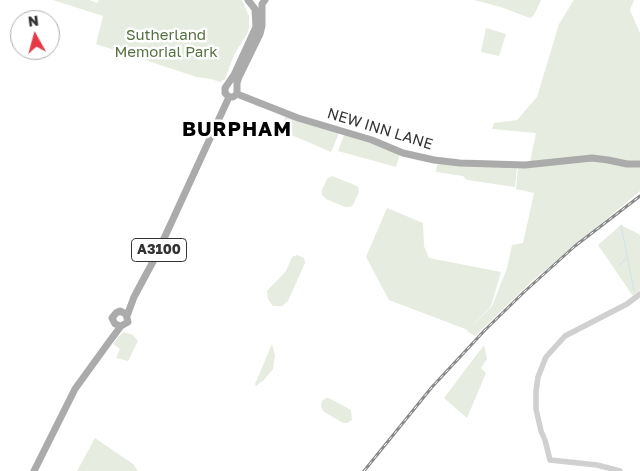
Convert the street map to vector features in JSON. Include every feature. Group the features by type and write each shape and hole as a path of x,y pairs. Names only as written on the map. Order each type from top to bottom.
{"main road":[{"path":"251,3 258,6 264,2"},
{"path":"251,3 259,15 260,34 238,77 237,90 234,97 229,97 224,91 254,35 259,15 264,2"},
{"path":"227,85 231,84 237,90"},
{"name":"NEW INN LANE","path":"237,90 298,118 372,140 403,152 434,160 460,163 526,165 592,158 640,164"},
{"name":"A3100","path":"127,316 134,297 151,266 196,164 199,162 229,97"},
{"name":"A3100","path":"120,311 134,297"},
{"path":"120,311 124,312 127,316 127,324 118,325 113,316 120,311"},
{"path":"34,471 75,389 109,342 118,325"}],"street":[{"path":"620,471 597,465 550,460 535,404 538,377 546,357 565,336 620,308 640,294"}],"green space":[{"name":"Sutherland Memorial Park","path":"53,0 89,0 97,3 99,0 242,0 249,16 249,28 234,55 225,79 220,82 197,77 96,44 103,16"},
{"path":"474,0 541,0 534,15 530,18 501,7"},
{"path":"574,0 634,0 630,10 640,33 640,191 531,282 475,336 467,331 492,306 507,268 512,245 523,243 534,193 516,189 518,167 529,167 536,133 492,129 494,123 517,120 537,97 559,24"},
{"path":"486,28 506,34 499,56 481,52"},
{"path":"286,115 339,133 331,152 280,130"},
{"path":"347,134 400,154 396,167 338,151 344,135"},
{"path":"437,165 517,167 515,187 467,180 463,176 436,172"},
{"path":"332,176 358,187 359,192 353,205 350,207 345,207 326,199 322,195 327,179"},
{"path":"387,208 423,223 424,246 429,258 501,272 491,306 468,330 389,300 366,257"},
{"path":"621,225 640,236 640,290 633,296 598,245"},
{"path":"297,255 304,258 305,263 288,301 282,306 273,306 268,299 267,291 286,271 292,257"},
{"path":"124,332 133,335 138,341 128,361 116,358 120,349 113,344"},
{"path":"272,344 275,355 273,369 256,386 255,384"},
{"path":"484,345 487,359 481,368 486,373 467,418 444,398"},
{"path":"326,398 351,410 352,420 343,423 323,411 321,405 322,401"},
{"path":"95,438 133,464 138,471 77,471"}],"waterway":[{"path":"621,225 634,291"},
{"path":"619,266 627,257"}],"railway":[{"path":"364,471 432,387 485,330 575,246 640,196"}],"district":[{"name":"BURPHAM","path":"237,130"}]}
